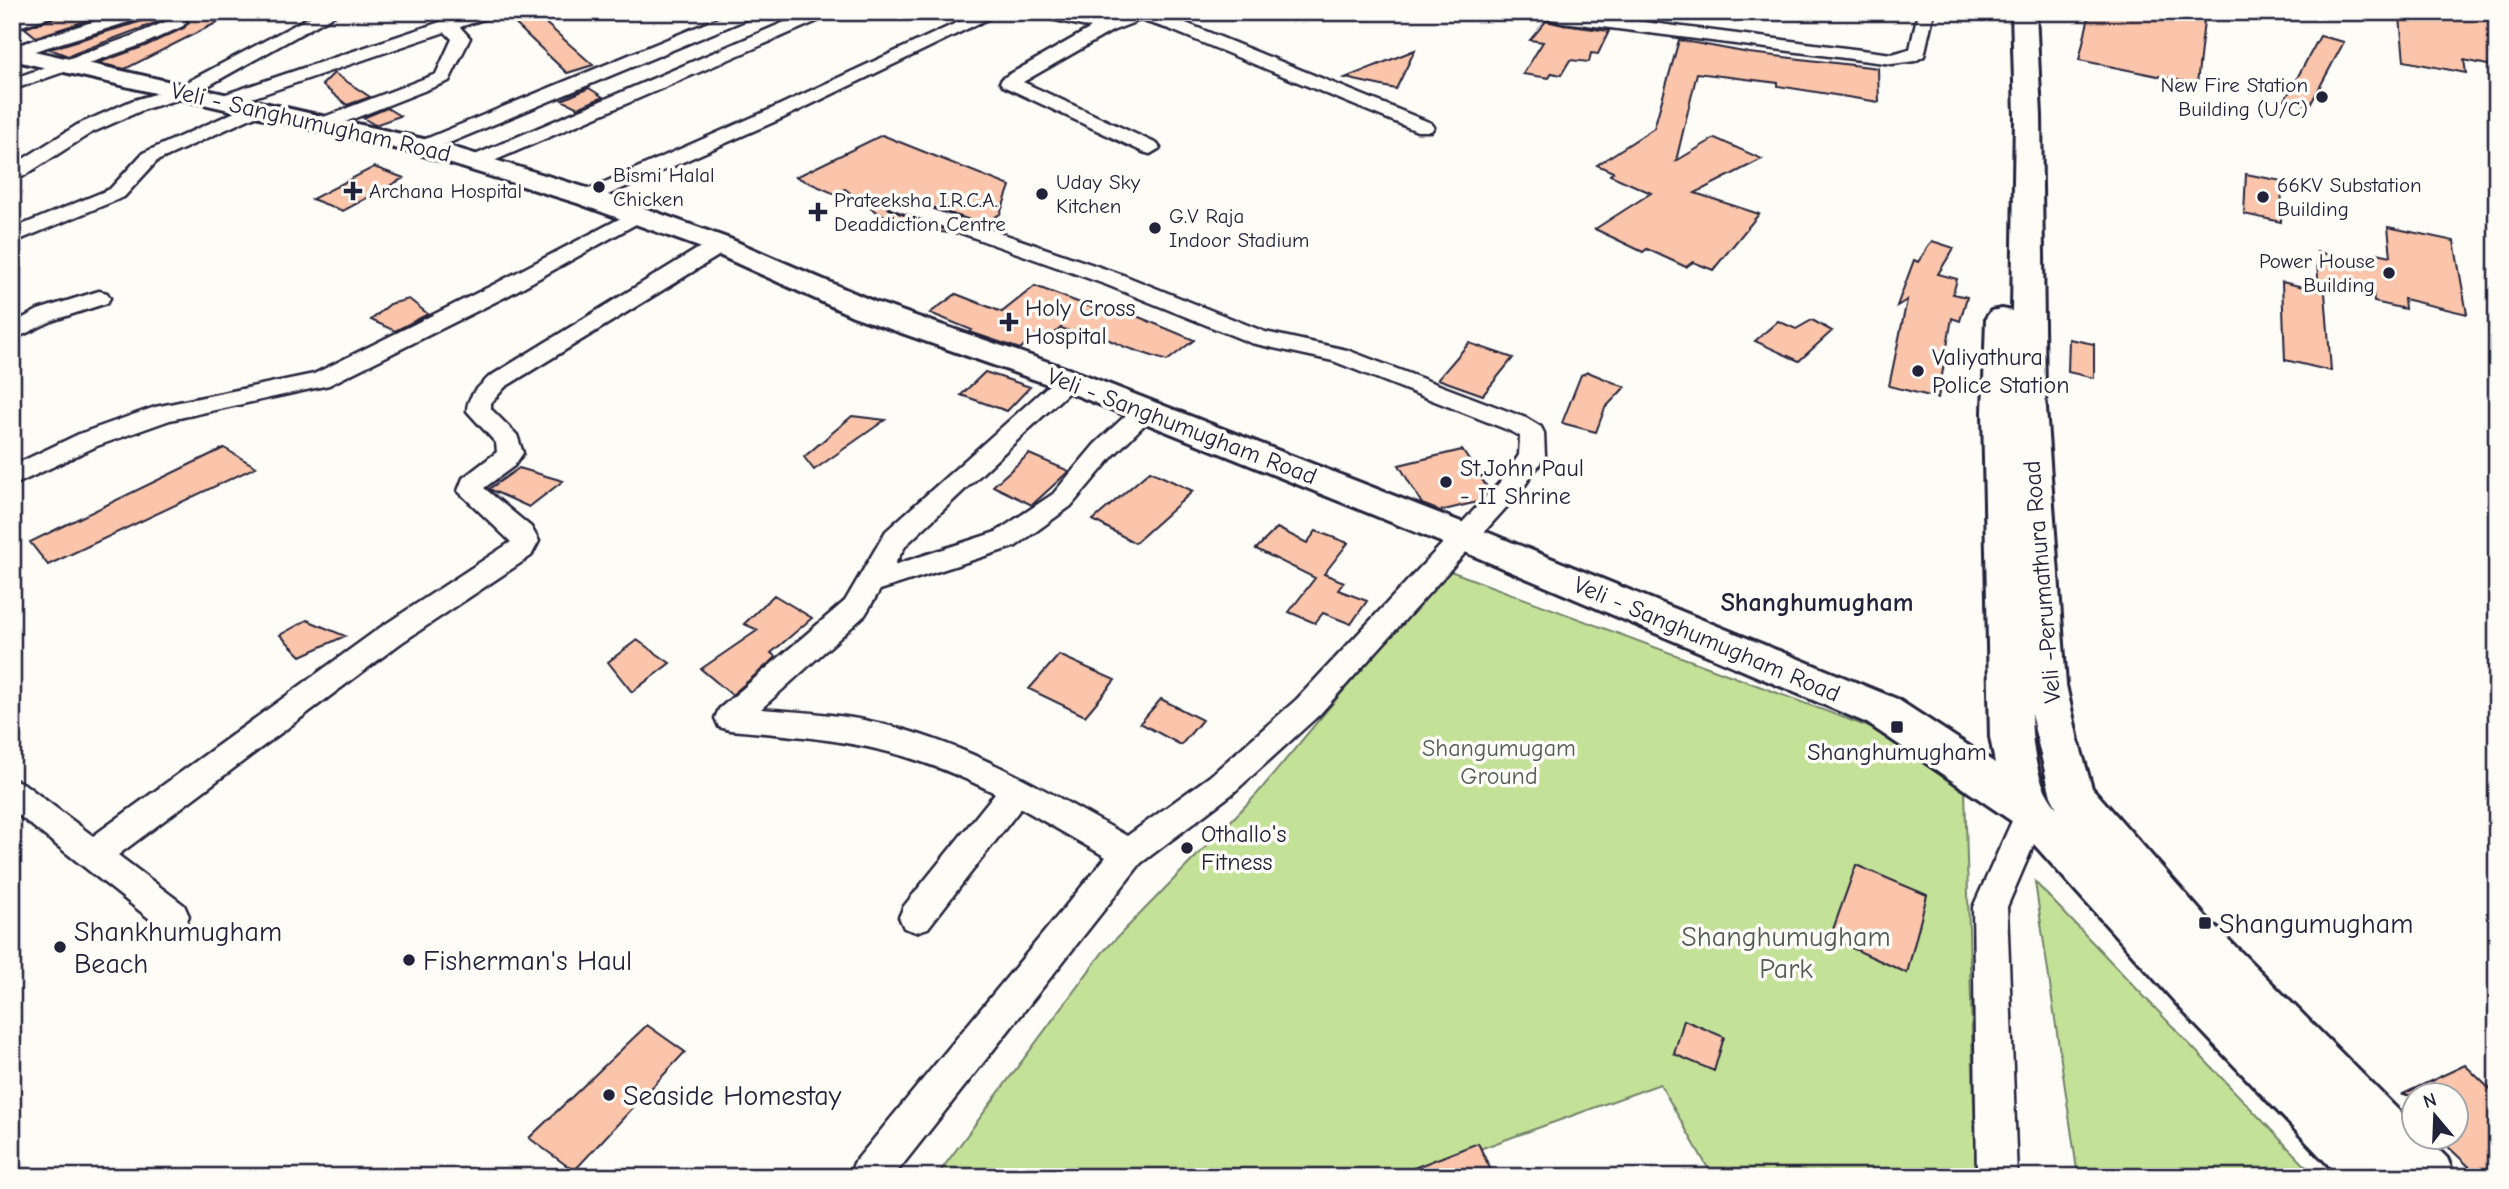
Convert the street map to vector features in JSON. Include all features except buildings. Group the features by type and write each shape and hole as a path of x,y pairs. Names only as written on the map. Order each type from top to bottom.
{"main road":[{"path":"2008,12 2009,253 2003,282 2000,413 2011,737 2018,774 2053,804 2210,1006 2377,1177"},
{"name":"Veli -Perumathura Road","path":"2024,12 2028,116 2028,394 2053,804 2187,930 2428,1177"},
{"name":"Veli - Sanghumugham Road","path":"12,53 423,147 587,197 720,245 864,309 1068,380 1466,538 1882,711 2053,804"}],"street":[{"path":"12,24 47,12"},
{"path":"12,53 142,12"},
{"path":"12,175 84,129 138,105 183,92 332,12"},
{"path":"12,237 117,193 130,182 137,165 239,105 318,69 487,12"},
{"path":"423,147 748,12"},
{"path":"475,162 626,94 823,12"},
{"path":"587,197 776,114 994,12"},
{"path":"1044,12 1106,27"},
{"path":"1350,12 1375,12"},
{"path":"1542,12 1563,17 1892,60 1909,57 1918,52 1926,12"},
{"path":"1150,148 1009,82 1106,27 1139,15 1175,25 1424,127"},
{"path":"12,85 138,40 177,22"},
{"path":"323,124 443,77 461,38 448,25"},
{"path":"263,47 318,69"},
{"path":"868,1177 1129,853 1221,785 1308,708 1466,538 1512,485 1532,456 1532,433 1526,427 1339,355 1259,338 1115,280 898,204"},
{"path":"12,477 88,440 164,413 321,380 499,290 638,215"},
{"path":"1043,254 1069,239"},
{"path":"93,855 391,635 522,550 526,541 522,534 471,491 472,484 510,453 508,441 479,411 479,402 497,382 720,245"},
{"path":"12,333 47,315 99,298"},
{"path":"25,299 47,315"},
{"path":"1068,380 895,538 855,608 772,684 730,718 819,726 895,739 973,767 1129,853"},
{"path":"869,583 1006,539 1062,500 1104,450 1146,411"},
{"path":"916,917 1016,791"},
{"path":"12,792 172,916"},
{"path":"1997,1177 1990,907 2053,804"}],"green space":[{"name":"Shanghumugham Park","path":"1445,569 1933,751 1965,789 1976,1177 1713,1177 1660,1084 1402,1177 936,1177 1103,952 1257,794"},
{"path":"2035,882 2316,1177 2078,1177"}],"place":[{"name":"New Fire Station Building (U/C)","path":"2322,97"},
{"name":"Bismi Halal Chicken","path":"599,187"},
{"name":"Archana Hospital","path":"353,191"},
{"name":"Uday Sky Kitchen","path":"1042,194"},
{"name":"66KV Substation Building","path":"2263,197"},
{"name":"Prateeksha I.R.C.A. Deaddiction Centre","path":"818,212"},
{"name":"G.V Raja Indoor Stadium","path":"1155,228"},
{"name":"Power House Building","path":"2389,273"},
{"name":"Holy Cross Hospital","path":"1009,322"},
{"name":"Valiyathura Police Station","path":"1918,371"},
{"name":"St.John Paul - II Shrine","path":"1446,482"},
{"name":"Shanghumugham","path":"1897,727"},
{"name":"Othallo's Fitness","path":"1187,848"},
{"name":"Shangumugham","path":"2205,923"},
{"name":"Shankhumugham Beach","path":"60,947"},
{"name":"Fisherman's Haul","path":"409,960"},
{"name":"Seaside Homestay","path":"609,1095"}],"district":[{"name":"Shanghumugham","path":"1817,602"}],"park label":[{"name":"Shangumugam Ground","path":"1499,762"}]}
